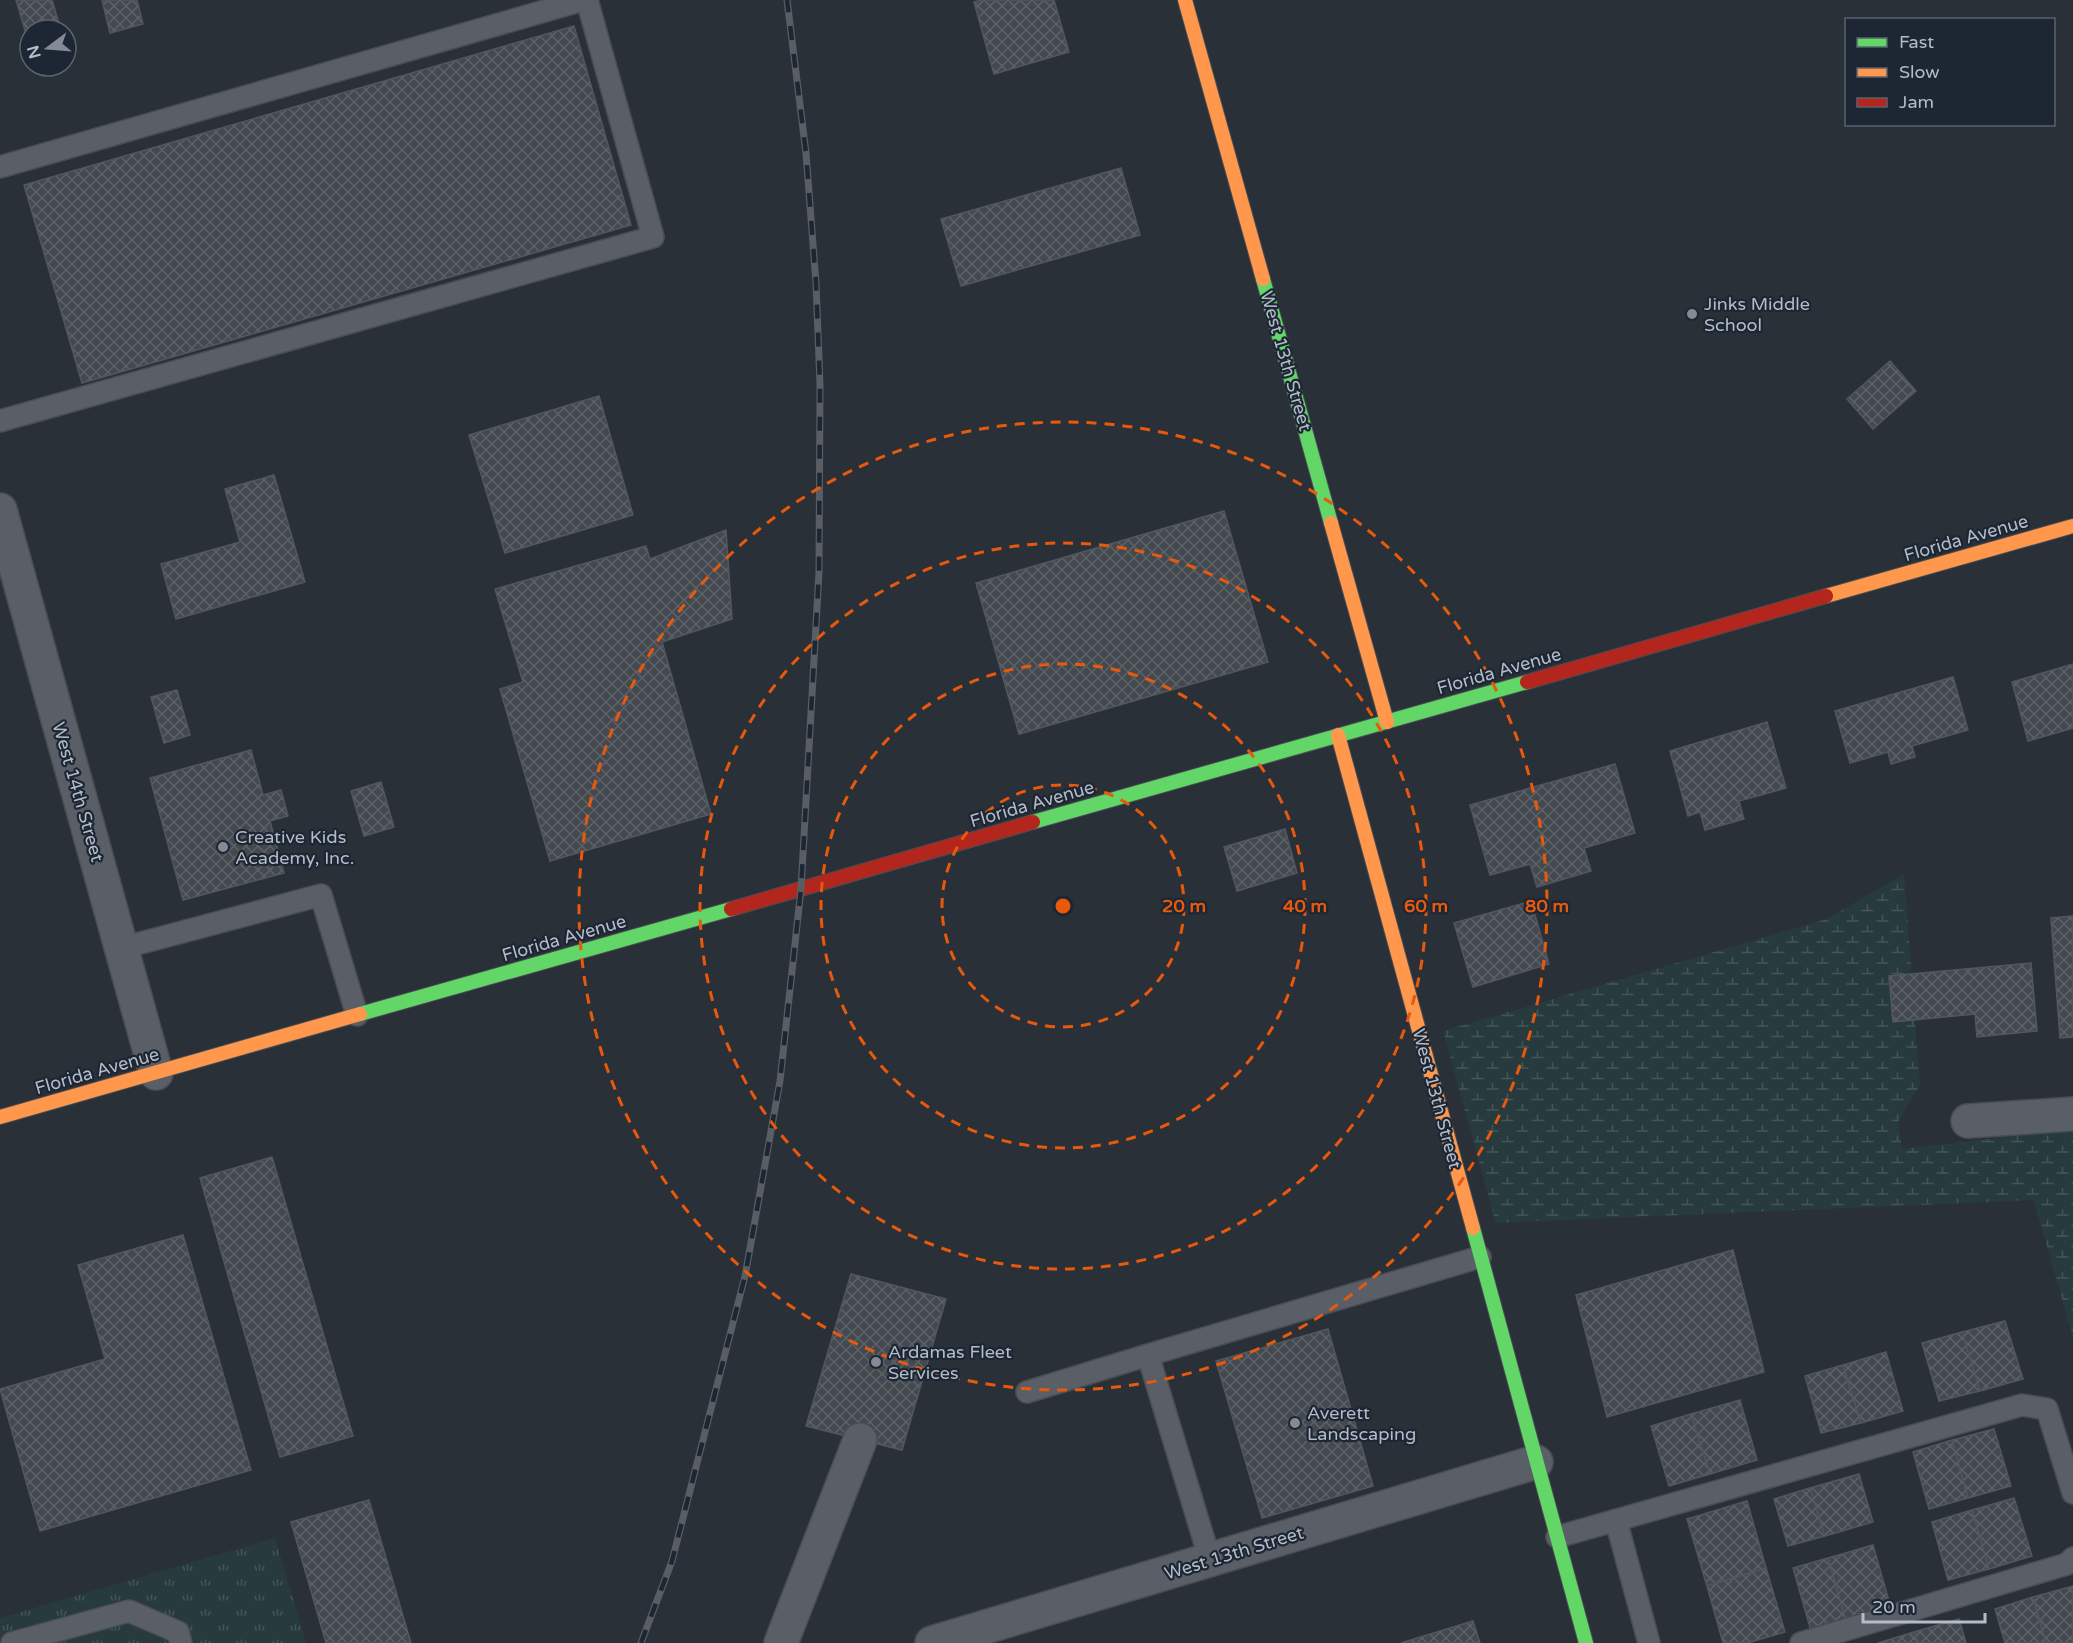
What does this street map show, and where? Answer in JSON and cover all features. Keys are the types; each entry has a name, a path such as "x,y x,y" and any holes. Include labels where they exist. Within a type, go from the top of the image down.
{"street":[{"name":"West 13th Street","path":"1185,0 1387,722"},
{"name":"West 14th Street","path":"0,510 156,1073"},
{"name":"Florida Avenue","path":"0,1117 2073,526"},
{"name":"West 13th Street","path":"1338,735 1586,1643"},
{"path":"1968,1121 2073,1114"},
{"path":"782,1643 860,1440"},
{"name":"West 13th Street","path":"932,1643 1536,1462"}],"lane":[{"path":"0,167 585,0 653,237 0,421"},
{"path":"122,948 321,895 357,1015"},
{"path":"1027,1392 1480,1257"},
{"path":"1148,1355 1210,1560"},
{"path":"1557,1537 2022,1404 2047,1409 2073,1493"},
{"path":"1616,1520 1649,1643"},
{"path":"1801,1643 2067,1564 2073,1558"},
{"path":"12,1643 129,1611 178,1632 181,1643"}],"green space":[{"path":"1904,874 1920,1085 1898,1122 1902,1149 2073,1129 2073,1338 2034,1200 1496,1223 1443,1031 1827,919"},
{"path":"275,1538 306,1643 0,1643 0,1618"}],"building":[{"path":"16,0 52,0 57,18 21,18"},
{"path":"102,0 137,0 143,24 110,33"},
{"path":"981,0 1054,0 1069,52 994,74 974,2"},
{"path":"574,26 631,225 82,383 24,185"},
{"path":"1121,168 1140,235 961,286 941,219"},
{"path":"1890,361 1916,391 1873,429 1847,399"},
{"path":"599,396 633,515 505,553 469,435"},
{"path":"274,475 305,582 176,619 161,564 240,542 225,489"},
{"path":"1224,511 1268,662 1019,734 976,583"},
{"path":"726,530 732,619 662,642 711,814 550,861 500,689 523,682 495,589 646,546 650,559"},
{"path":"2073,664 2073,728 2028,741 2012,682"},
{"path":"1953,677 1968,730 1912,746 1915,757 1891,764 1888,752 1850,763 1835,711"},
{"path":"177,690 190,735 164,743 151,697"},
{"path":"1767,722 1786,788 1739,801 1744,819 1705,830 1700,812 1688,816 1670,751"},
{"name":"Creative Kids Academy, Inc.","path":"251,750 263,795 281,790 288,816 270,821 284,873 183,900 150,778"},
{"path":"1615,764 1635,833 1584,848 1591,871 1537,887 1530,864 1490,875 1470,805"},
{"path":"381,782 394,827 364,836 351,791"},
{"path":"1285,829 1297,873 1237,891 1224,847"},
{"path":"1531,901 1549,964 1473,987 1454,923"},
{"path":"2073,916 2073,1037 2060,1038 2051,918"},
{"path":"2031,963 2037,1031 1977,1037 1975,1014 1893,1022 1889,976"},
{"path":"272,1157 353,1436 280,1457 200,1178"},
{"path":"183,1235 251,1470 40,1531 0,1389 105,1359 78,1265"},
{"path":"1733,1250 1764,1372 1607,1417 1576,1295"},
{"name":"Ardamas Fleet Services","path":"851,1274 946,1299 902,1450 806,1426"},
{"path":"2005,1321 2023,1379 1980,1391 1962,1332"},
{"name":"Averett Landscaping","path":"1328,1329 1373,1486 1262,1518 1216,1361"},
{"path":"1962,1332 1980,1391 1939,1401 1922,1343"},
{"path":"1886,1352 1903,1411 1861,1423 1843,1365"},
{"path":"1843,1365 1861,1423 1821,1433 1805,1376"},
{"path":"1740,1400 1757,1460 1710,1474 1691,1414"},
{"path":"1691,1414 1710,1474 1669,1486 1651,1426"},
{"path":"1994,1429 2011,1486 1968,1498 1952,1440"},
{"path":"1952,1440 1968,1498 1929,1509 1913,1452"},
{"path":"1859,1474 1873,1522 1825,1536 1810,1488"},
{"path":"1810,1488 1825,1536 1788,1546 1774,1499"},
{"path":"2014,1498 2032,1556 1989,1569 1972,1510"},
{"path":"369,1500 411,1643 326,1643 291,1522"},
{"path":"1747,1501 1766,1568 1707,1586 1687,1519"},
{"path":"1972,1510 1989,1569 1948,1580 1932,1522"},
{"path":"1873,1545 1891,1608 1846,1621 1828,1558"},
{"path":"1828,1558 1846,1621 1811,1631 1793,1568"},
{"path":"1766,1568 1785,1632 1747,1643 1723,1643 1707,1586"},
{"path":"2073,1586 2073,1643 2046,1643 2033,1597"},
{"path":"2033,1597 2046,1643 2005,1643 1995,1609"},
{"path":"1959,1619 1966,1643 1918,1643 1914,1632"},
{"path":"1473,1621 1480,1643 1401,1643"},
{"path":"1914,1632 1918,1643 1878,1643"}],"railway":[{"path":"641,1643 672,1561 745,1276 780,1081 801,889 819,572 820,385 816,283 806,153 787,0"}],"traffic: fast":[{"path":"1263,279 1331,523"},
{"path":"1033,822 1527,682"},
{"path":"360,1014 731,909"},
{"path":"1473,1228 1586,1643"}],"traffic: slow":[{"path":"1185,0 1263,279"},
{"path":"1331,523 1387,722"},
{"path":"1826,596 2073,526"},
{"path":"1338,735 1473,1228"},
{"path":"0,1117 360,1014"}],"traffic: jam":[{"path":"1527,682 1826,596"},
{"path":"731,909 1033,822"}],"place":[{"name":"Jinks Middle School","path":"1692,314"},
{"name":"Creative Kids Academy, Inc.","path":"223,847"},
{"name":"Ardamas Fleet Services","path":"876,1362"},
{"name":"Averett Landscaping","path":"1295,1423"}]}
